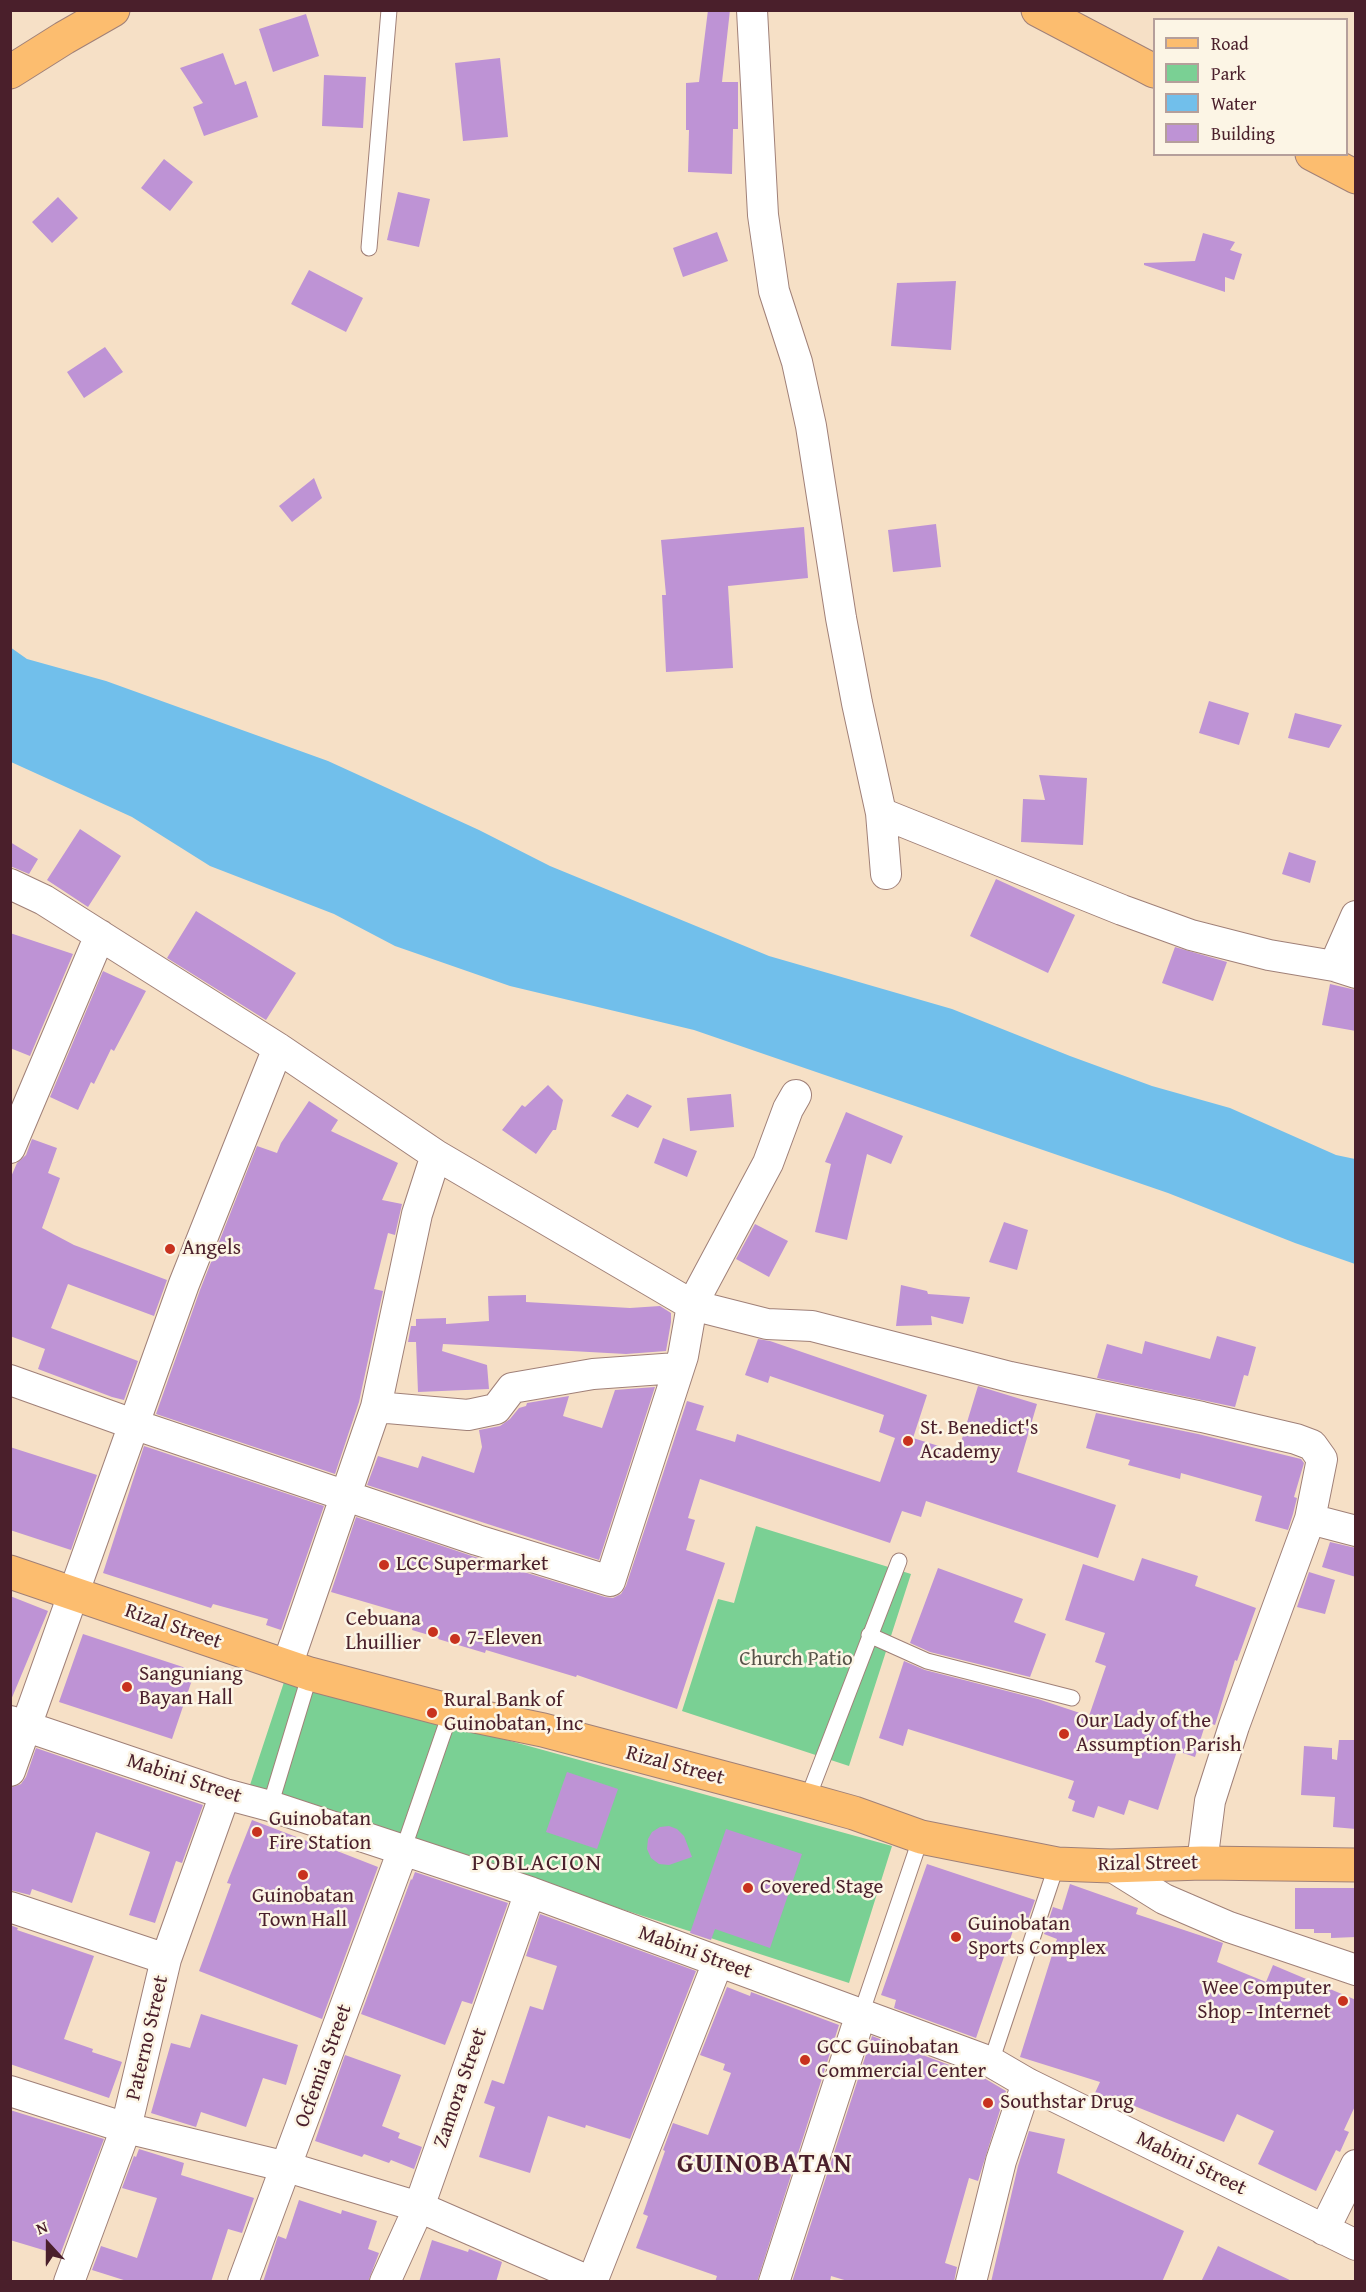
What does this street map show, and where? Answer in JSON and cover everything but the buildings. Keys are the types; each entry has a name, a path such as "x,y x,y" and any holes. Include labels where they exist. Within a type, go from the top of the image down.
{"main road":[{"path":"10,72 113,10"},
{"path":"1038,10 1153,70"},
{"path":"1316,156 1356,177"},
{"name":"Rizal Street","path":"10,1572 298,1670 451,1711 543,1731 807,1800 854,1813 921,1837 1057,1864 1111,1866 1202,1863 1356,1865"}],"street":[{"path":"752,10 763,215 774,291 797,362 811,426 841,618 881,813 886,874"},
{"path":"881,813 1122,910 1191,935 1269,955 1345,970 1356,916"},
{"path":"10,884 44,900 278,1048 436,1155 692,1305 767,1324 812,1326 1010,1377 1202,1417 1296,1439 1312,1445 1322,1459 1310,1519 1234,1726 1210,1801 1202,1863"},
{"path":"13,1135 100,935"},
{"path":"10,1771 18,1724 75,1594 183,1284 278,1048"},
{"path":"10,1380 477,1540 610,1581 677,1368 683,1356 692,1305 768,1163 788,1109 796,1095"},
{"path":"298,1670 347,1496 376,1407 417,1214 436,1155"},
{"path":"376,1407 468,1415 496,1409 512,1388 593,1374 677,1368"},
{"path":"1310,1519 1356,1531"},
{"name":"Mabini Street","path":"18,1724 225,1794 270,1806 530,1892 991,2062 1027,2083 1356,2245"},
{"name":"Paterno Street","path":"69,2282 126,2128 166,1959 225,1794"},
{"name":"Ocfemia Street","path":"243,2282 403,1850"},
{"path":"1111,1866 1164,1899 1229,1927 1356,1970"},
{"name":"Zamora Street","path":"385,2282 419,2206 530,1892"},
{"path":"10,1907 166,1959"},
{"path":"10,2091 126,2128 286,2167 419,2206 591,2282 718,1962"},
{"path":"774,2282 861,2014"},
{"path":"971,2282 1001,2161 1027,2083"},
{"path":"1324,2230 1356,2165"}],"lane":[{"path":"369,248 389,10"},
{"path":"807,1800 899,1561"},
{"path":"869,1635 927,1661 1072,1698"},
{"path":"270,1806 298,1670"},
{"path":"403,1850 451,1711"},
{"path":"861,2014 921,1837"},
{"path":"991,2062 1057,1864"}],"green space":[{"name":"Church Patio","path":"756,1526 911,1574 849,1766 682,1711 718,1599 734,1603"},
{"path":"285,1679 892,1846 849,1983 249,1788"}],"water":[{"path":"10,647 27,659 106,681 328,761 479,830 550,866 769,956 952,1009 1152,1086 1230,1108 1336,1155 1355,1159 1355,1264 1168,1193 694,1030 510,986 395,946 334,914 210,866 132,817 11,762"}],"place":[{"name":"Angels","path":"170,1249"},
{"name":"St. Benedict's Academy","path":"908,1441"},
{"name":"LCC Supermarket","path":"384,1565"},
{"name":"Cebuana Lhuillier","path":"433,1632"},
{"name":"7-Eleven","path":"455,1639"},
{"name":"Sanguniang Bayan Hall","path":"127,1687"},
{"name":"Rural Bank of Guinobatan, Inc","path":"432,1713"},
{"name":"Our Lady of the Assumption Parish","path":"1064,1734"},
{"name":"Guinobatan Fire Station","path":"257,1832"},
{"name":"Guinobatan Town Hall","path":"303,1875"},
{"name":"Covered Stage","path":"748,1888"},
{"name":"Guinobatan Sports Complex","path":"956,1937"},
{"name":"Wee Computer Shop - Internet","path":"1343,2001"},
{"name":"GCC Guinobatan Commercial Center","path":"805,2060"},
{"name":"Southstar Drug","path":"988,2103"}],"district":[{"name":"POBLACION","path":"537,1864"},
{"name":"GUINOBATAN","path":"765,2165"}]}
